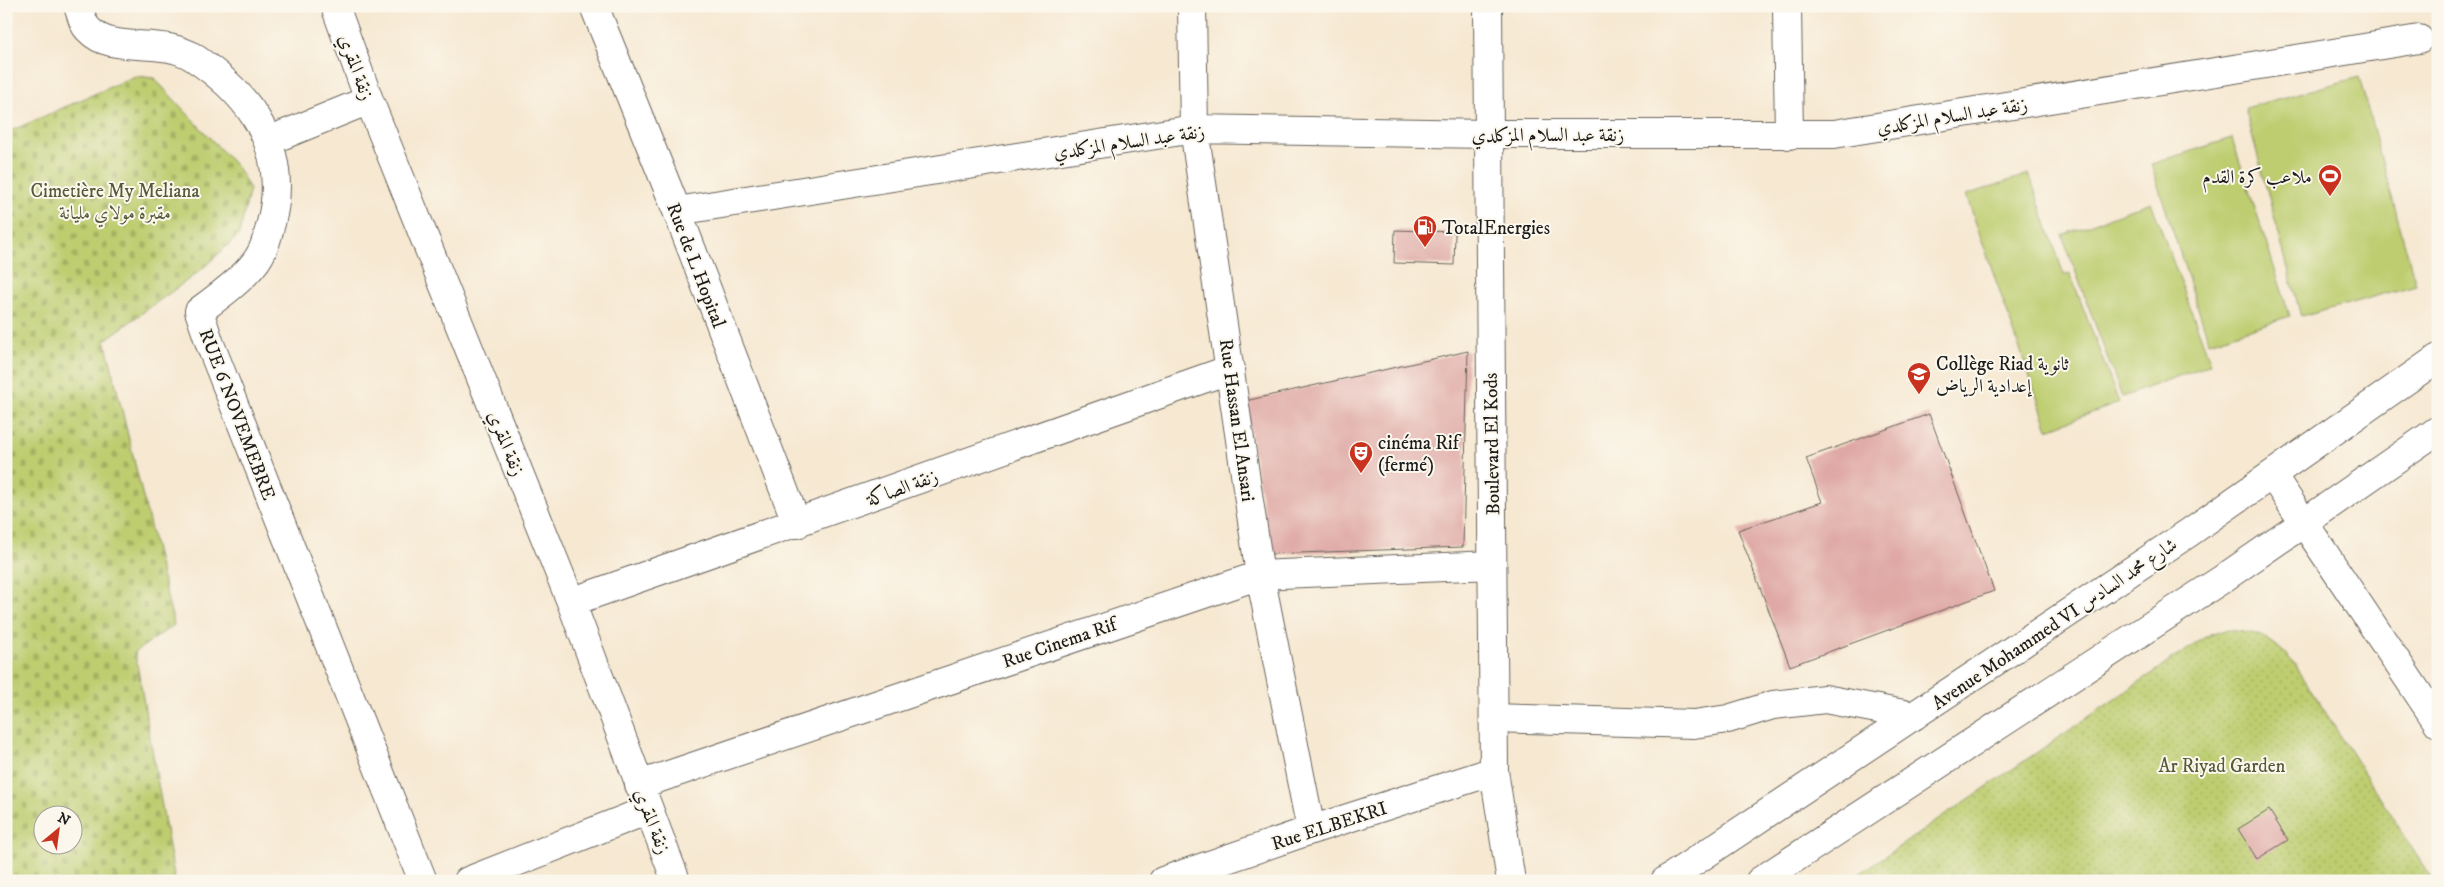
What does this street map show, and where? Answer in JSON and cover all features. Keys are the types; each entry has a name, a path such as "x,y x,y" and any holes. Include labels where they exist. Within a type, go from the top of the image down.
{"street":[{"name":"RUE 6 NOVEMEBRE","path":"78,6 87,29 101,40 115,44 161,45 191,56 230,86 251,110 268,141 277,174 277,201 260,257 225,292 199,311 210,344 423,881"},
{"name":"زنقة المقري","path":"335,6 369,100 571,602 676,881"},
{"name":"Rue de L Hopital","path":"594,6 676,211 797,524"},
{"name":"Rue Hassan El Ansari","path":"1192,6 1194,129 1260,575 1311,830"},
{"name":"Boulevard El Kods","path":"1488,6 1494,771 1511,881"},
{"path":"1787,6 1789,135"},
{"name":"زنقة عبد السلام المزكلدي","path":"676,211 1194,129 1488,134 1834,134 2419,38"},
{"path":"268,141 369,100"},
{"name":"Avenue Mohammed VI شارع محمد السادس","path":"1665,881 2272,475 2438,358"},
{"name":"زنقة الصاكة","path":"571,602 797,524 1231,369"},
{"path":"1760,881 2221,580 2438,430"},
{"path":"2272,475 2438,723"},
{"name":"Rue Cinema Rif","path":"639,785 1260,575 1492,565"},
{"path":"1494,718 1694,724 1728,719 1773,706 1825,699 1914,716"},
{"name":"Rue ELBEKRI","path":"1164,881 1311,830 1494,771"},
{"path":"468,881 648,810"}],"green space":[{"name":"Cimetière My Meliana مقبرة مولاي مليانة","path":"135,76 154,78 237,167 250,189 239,235 200,271 105,340 174,625 135,652 175,881 6,881 6,133"},
{"name":"ملاعب كرة القدم","path":"2359,77 2416,285 2301,317 2245,108"},
{"path":"2232,138 2290,316 2209,342 2151,164"},
{"path":"2029,174 2064,275 2070,273 2119,403 2048,429 1966,195"},
{"path":"2151,202 2211,364 2122,397 2062,235"},
{"name":"Ar Riyad Garden","path":"2228,629 2249,632 2265,638 2279,648 2294,663 2433,881 1849,881 2207,636"}],"building":[{"name":"TotalEnergies","path":"1395,230 1455,232 1454,265 1394,263"},
{"name":"cinéma Rif (fermé)","path":"1468,351 1463,547 1271,554 1245,401"},
{"path":"1929,414 1994,591 1790,666 1738,530 1822,502 1806,458"},
{"path":"2269,810 2288,840 2257,859 2238,829"}],"place":[{"name":"ملاعب كرة القدم","path":"2330,197"},
{"name":"TotalEnergies","path":"1425,248"},
{"name":"Collège Riad ثانوية إعدادية الرياض","path":"1919,395"},
{"name":"cinéma Rif (fermé)","path":"1361,474"}]}
